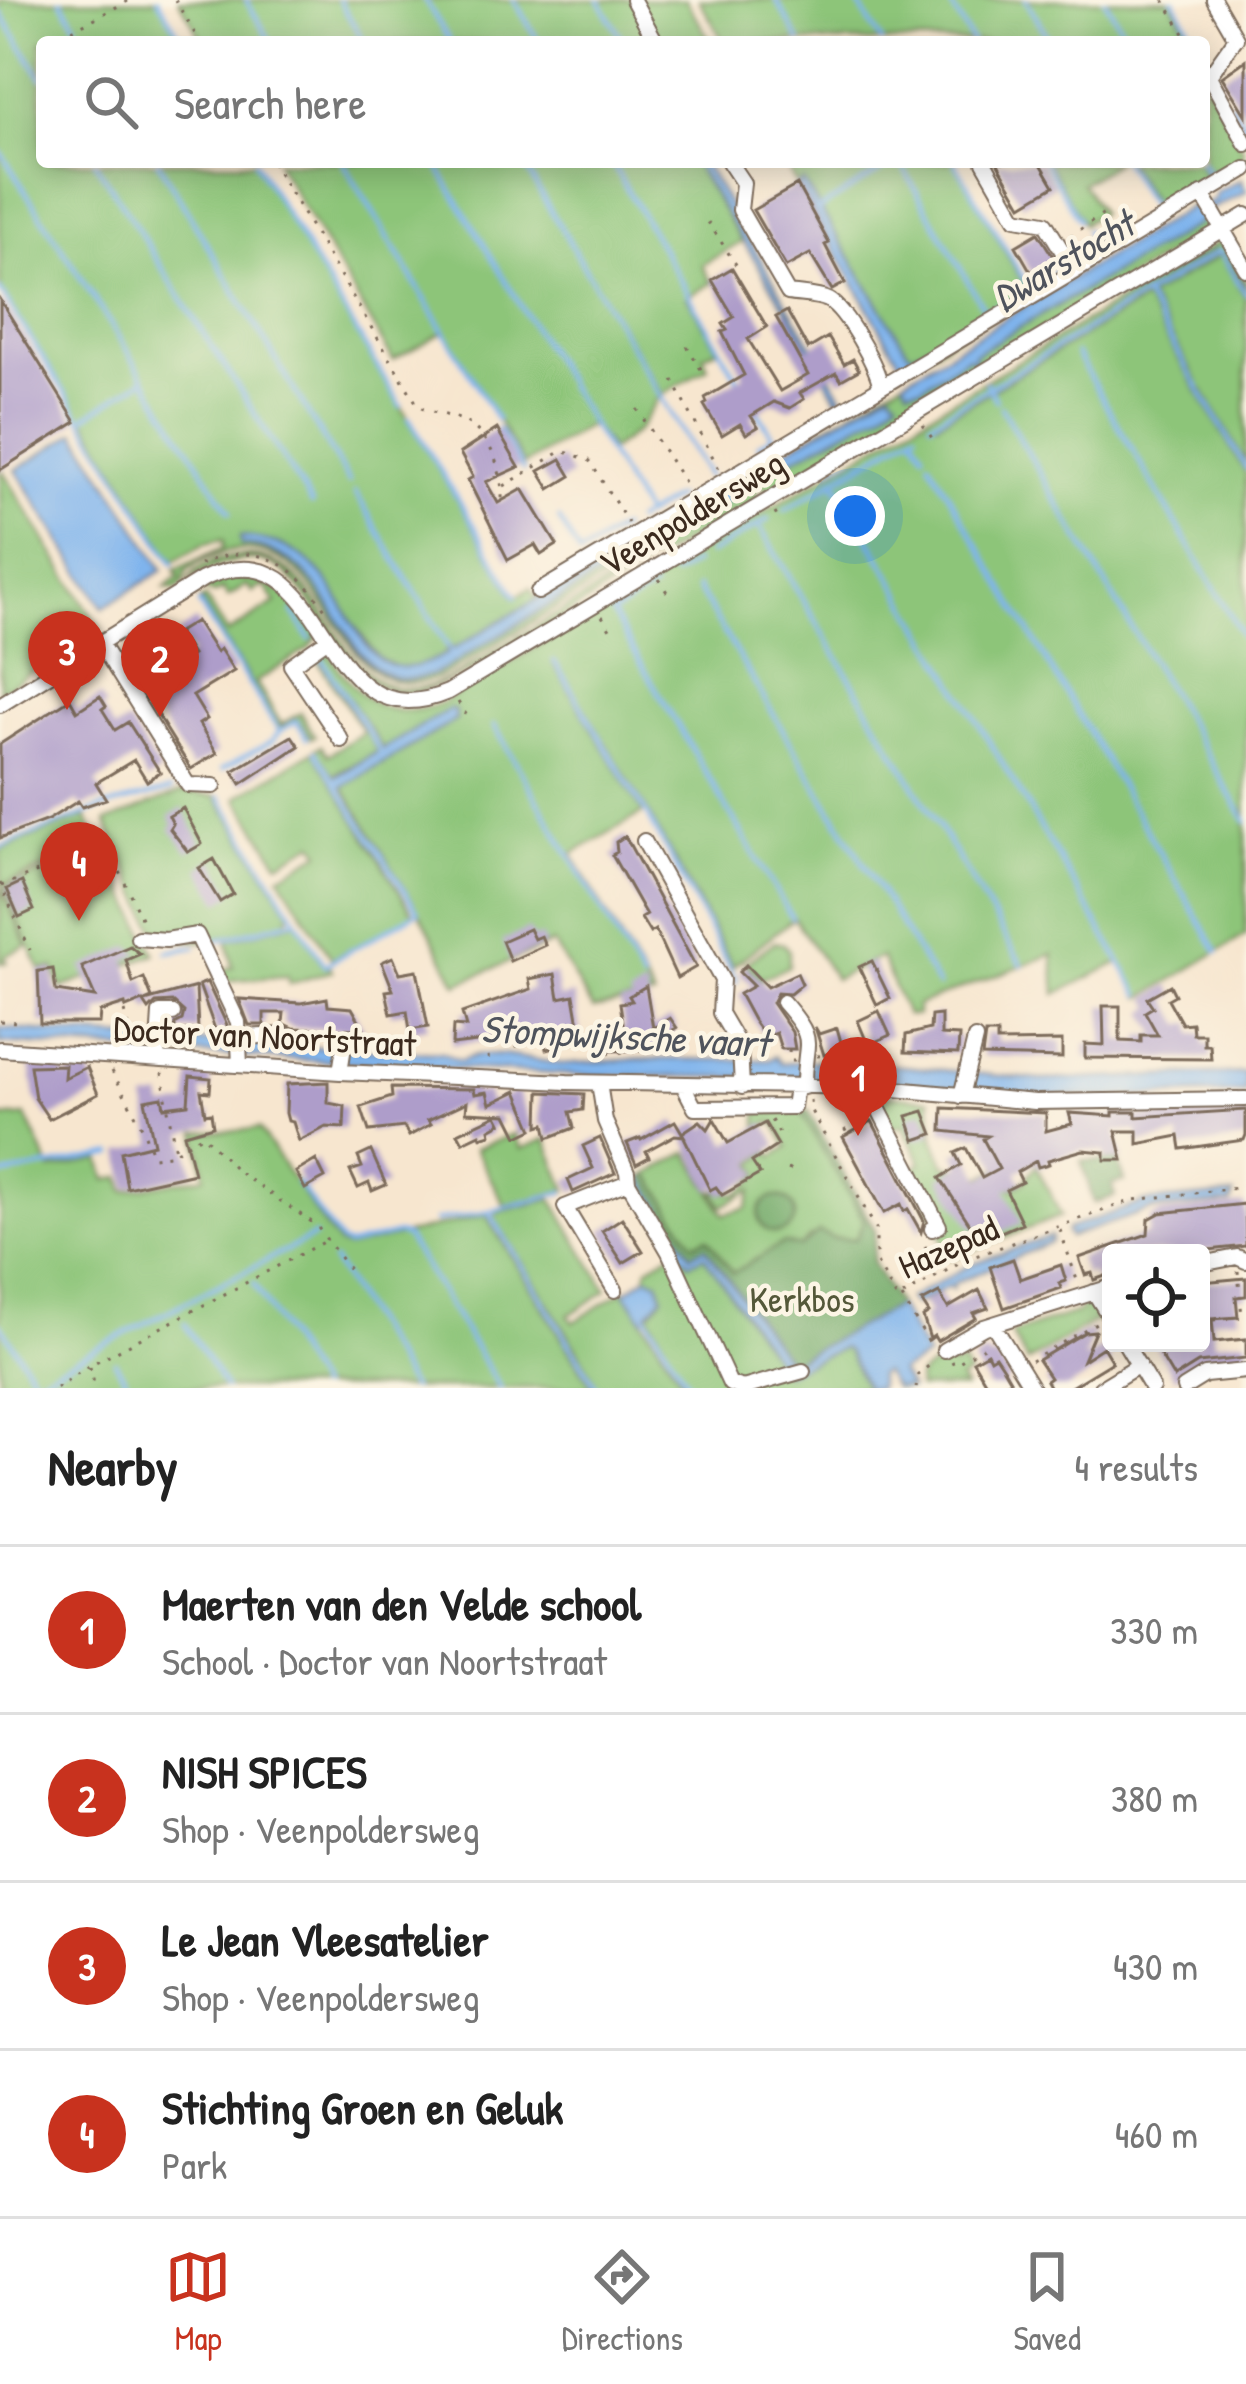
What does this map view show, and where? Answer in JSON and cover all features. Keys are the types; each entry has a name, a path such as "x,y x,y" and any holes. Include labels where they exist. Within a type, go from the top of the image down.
{"street":[{"path":"633,0 653,36"},
{"path":"1210,75 1241,44 1214,0"},
{"path":"1210,78 1246,143"},
{"path":"733,168 743,183 740,210 788,292 827,300 840,311 878,372 880,385"},
{"path":"987,168 1016,218 1045,223 1075,270"},
{"path":"538,592 1075,270 1207,202 1246,169"},
{"path":"1207,202 1246,269"},
{"name":"Veenpoldersweg","path":"0,706 203,579 236,568 272,575 295,588 331,631 354,678 378,695 427,701 1246,215"},
{"path":"331,631 291,665 341,740"},
{"path":"100,643 188,785 214,786"},
{"path":"644,841 722,980 720,1013 740,1046 742,1084"},
{"path":"144,939 197,935 238,1022 241,1052 285,1035"},
{"path":"683,1085 695,1108 793,1107 801,1085 807,1030 783,1003"},
{"path":"158,1051 160,1013 173,1013"},
{"path":"340,1069 345,1040 365,1040"},
{"path":"962,1094 969,1043"},
{"name":"Doctor van Noortstraat","path":"0,1049 111,1057 158,1051 241,1052 340,1069 599,1083 873,1087 1077,1103 1246,1099"},
{"path":"599,1083 604,1120 628,1182 669,1252 730,1384 743,1388 803,1371"},
{"path":"873,1087 873,1098 939,1226 932,1229"},
{"path":"615,1290 565,1207 628,1182"},
{"path":"1210,1263 1241,1259"},
{"path":"997,1332 1102,1290"},
{"path":"1089,1294 1102,1309"},
{"path":"944,1350 984,1327 997,1332 1032,1388"},
{"path":"1130,1352 1152,1388"},
{"path":"1101,1388 1139,1366"},
{"path":"1184,1388 1205,1375 1246,1371"}],"path":[{"path":"72,30 130,0"},
{"path":"175,0 196,36"},
{"path":"1164,0 1185,36"},
{"path":"276,168 419,407 465,422 483,440 502,475 502,500"},
{"path":"1058,244 1107,212"},
{"path":"709,222 737,266"},
{"path":"687,346 702,371"},
{"path":"673,380 724,478"},
{"path":"637,409 693,496"},
{"path":"502,487 562,451 589,460 628,535"},
{"name":"Veenpoldersweg","path":"626,569 633,561 628,535"},
{"path":"195,568 227,554 272,558 305,580 331,631"},
{"path":"653,570 668,594"},
{"path":"595,604 610,629"},
{"path":"451,690 469,719"},
{"path":"30,950 1,885 108,845 144,939"},
{"path":"124,1012 134,1036"},
{"path":"0,1021 18,1022"},
{"path":"602,1034 604,1054 634,1052"},
{"path":"487,1044 489,1072"},
{"path":"158,1051 175,1151"},
{"path":"806,1057 835,1055"},
{"path":"111,1057 111,1070 153,1157 203,1135 238,1172 316,1225 353,1275"},
{"name":"Hazepad","path":"801,1085 810,1093 811,1111 876,1229 876,1261 897,1299 967,1259 1143,1198 1246,1187"},
{"path":"767,1108 780,1135 776,1137"},
{"path":"844,1131 863,1121 859,1114"},
{"path":"789,1172 791,1163"},
{"path":"1090,1208 1093,1215"},
{"path":"1058,1226 1089,1294"},
{"path":"56,1388 327,1240"},
{"path":"925,1246 940,1274"},
{"path":"1210,1320 1244,1317 1241,1259"},
{"path":"901,1297 930,1346 944,1350 954,1365 997,1332"},
{"path":"1020,1368 1102,1322"},
{"path":"916,1388 918,1374 931,1364"},
{"path":"90,1366 95,1388"}],"green space":[{"path":"0,0 158,0 179,36 36,36 36,168 259,168 515,597 531,588 536,597 622,545 629,559 626,566 446,674 411,683 384,677 363,660 308,583 285,562 256,551 228,552 187,570 175,590 165,588 179,577 175,570 223,548 223,540 173,562 0,290","holes":["241,537 306,559 378,658 399,668 421,668 618,552 602,574 434,674 408,677 388,674 359,651 306,571"]},
{"path":"179,0 686,0 707,36 200,36"},
{"path":"699,0 1170,0 1191,36 720,36"},
{"path":"1210,90 1243,150 1241,160 1219,173 1208,169"},
{"path":"280,168 697,168 742,242 702,265 712,283 687,297 718,348 703,356 708,367 662,395 558,223 660,396 638,430 611,450 591,424 524,465 445,331 393,360"},
{"path":"958,168 1025,286 1020,293 1064,267 1067,271 897,372 886,372 946,336 913,353 908,351 803,182 797,185 790,174 796,169"},
{"path":"1050,168 1106,168 1082,183 1100,213 1083,224"},
{"path":"1131,168 1201,168 1205,178 1156,207"},
{"path":"1205,212 1210,223 1205,232 771,491 753,470 1175,216 908,388 921,387 968,357 973,359 974,354 1198,224","holes":["898,398 883,411 762,475 757,468"]},
{"path":"1219,242 1238,262 1246,288 1225,254 1215,250 931,422 1144,300 1246,473 1246,935 1142,998 1120,962 1056,994 1053,954 917,1005 917,1015 906,1015 881,957 835,979 794,918 733,966 648,812 555,661 643,813 572,854 654,997 593,1009 553,943 457,984 343,787 456,720 455,712 450,710 383,749 319,654 378,752 333,775 315,749 321,746 328,755 363,732 313,653 328,651 361,694 388,709 422,709 442,703"},
{"path":"1220,255 1246,298 1246,463 1148,297"},
{"path":"3,471 100,629 0,691 0,473"},
{"path":"746,473 757,491 756,500 655,560 647,560 524,641 457,678 409,693 376,684 351,663 292,579 266,562 233,561 188,581 199,569 221,559 265,558 293,575 316,601 355,660 379,681 409,689 450,678 630,570 635,557 628,537","holes":["741,477 749,484 673,536 645,545 640,537"]},
{"path":"230,578 259,582 282,593 318,635 310,648 256,682 281,724 301,713 315,736 311,738 298,720 279,728 200,601 205,598 228,633 276,603 264,585 253,592 247,585 228,597 223,589 214,594 199,588"},
{"path":"313,751 414,915 332,959 280,876 321,852 314,843 279,863 237,797"},
{"path":"182,792 216,796 290,912 287,921 206,942 158,936 106,822"},
{"path":"86,816 99,846 2,885 0,850"},
{"path":"105,848 155,954 61,988 54,968 40,969 4,888"},
{"path":"0,888 27,946 0,963"},
{"path":"297,921 324,966 332,971 289,984 288,976 223,981 219,971 233,967 227,940"},
{"path":"774,942 789,951 789,966 761,979 746,963"},
{"path":"891,1095 930,1099 934,1138 945,1165 955,1167 965,1185 998,1169 1012,1189 1036,1165 1061,1216 950,1259 913,1169 922,1163 903,1125 892,1128 877,1099"},
{"name":"Kerkbos","path":"808,1110 875,1230 873,1263 898,1306 789,1363 706,1248 692,1256 643,1178 649,1174 693,1244 707,1238 733,1273 783,1243 800,1247 819,1232 856,1239 864,1220 801,1112"},
{"path":"758,1112 801,1112 864,1220 857,1239 810,1237 800,1247 782,1244 733,1274 707,1238 693,1244 649,1174 688,1152 724,1214 747,1208 752,1190 723,1206 713,1191 738,1194 760,1175 754,1163 788,1147 774,1122 758,1126"},
{"path":"26,1116 51,1170 101,1159 107,1180 121,1177 125,1191 205,1176 197,1133 259,1129 327,1230 348,1248 486,1215 593,1388 0,1388 0,1118"},
{"path":"514,1134 521,1149 546,1139 567,1190 505,1206 475,1149"},
{"path":"1118,1160 1125,1181 1112,1184 1115,1196 1094,1203 1081,1161"},
{"path":"777,1197 790,1202 795,1215 790,1228 777,1233 764,1228 759,1215 764,1202"},
{"path":"552,1199 607,1290 568,1316 574,1322 624,1290 687,1388 598,1388 494,1218 498,1212"},
{"path":"677,1250 690,1263 704,1255 784,1373 842,1348 866,1388 689,1388 649,1314 660,1301 659,1281 646,1277 648,1267"},
{"path":"1083,1304 1091,1305 1099,1319 1027,1362 1011,1334 1079,1312"},
{"path":"947,1357 953,1367 962,1362 969,1375 960,1380 965,1388 917,1388 919,1375"}],"water":[{"path":"697,168 707,168 843,397 838,400"},
{"path":"1241,180 1246,192 1205,212 1198,224 974,354 975,361 968,357 921,387 908,388 903,380 1190,207 1214,200 1217,192"},
{"path":"803,181 908,351 947,337 901,364 797,185"},
{"path":"890,390 898,398 883,411 761,476 757,467"},
{"path":"76,432 163,570 103,608 16,470"},
{"path":"741,477 749,484 746,489 674,536 645,545 640,536"},
{"path":"240,537 282,546 309,562 333,588 368,646 381,660 398,667 419,665 447,653 446,644 453,649 618,552 623,557 443,670 420,678 393,677 372,665 302,570 275,553 241,545"},
{"path":"450,709 456,720 339,789 332,779"},
{"path":"0,1028 442,1053 460,1061 476,1055 561,1064 770,1060 775,1056 782,1063 902,1066 1041,1080 1246,1073 1246,1093 1024,1095 869,1079 572,1075 0,1043"},
{"path":"643,1178 691,1255 705,1247 789,1363 898,1306 927,1357 900,1372 909,1388 894,1388 883,1372 878,1375 878,1388 866,1388 842,1348 785,1373 704,1256 690,1263 677,1250 637,1181"},
{"path":"1234,1195 1231,1203 1150,1210 1069,1237 1066,1233 1145,1202"},
{"path":"1051,1236 1051,1242 954,1283 952,1289 949,1286 914,1305 908,1299 974,1263"},
{"path":"648,1276 659,1281 663,1296 643,1319 625,1292"}],"building":[{"path":"1246,60 1246,116 1222,77"},
{"path":"1000,168 1044,168 1054,186 1022,205"},
{"path":"797,185 845,283 832,290 810,254 786,267 753,210"},
{"path":"1038,233 1054,258 1031,272 1016,246"},
{"path":"732,268 767,327 748,339 780,391 808,375 776,317 787,311 808,349 828,337 844,364 853,359 859,370 841,380 836,373 800,393 804,399 790,408 774,402 751,416 758,427 746,434 740,424 722,435 704,405 705,398 744,375 722,332 727,330 723,324 734,317 712,280"},
{"path":"0,300 76,422 0,470"},
{"path":"497,429 519,467 486,482 498,503 523,489 557,545 541,555 535,545 508,560 468,480 473,477 460,453"},
{"path":"561,459 571,476 550,489 539,471"},
{"path":"196,621 234,671 193,696 207,719 199,724 217,753 191,769 142,690 151,688 141,671 156,662 149,650 160,643 174,666 192,655 178,632"},
{"path":"100,696 115,730 128,722 160,772 147,781 134,760 96,783 106,799 82,807 78,801 48,820 0,838 0,744 70,699 77,711"},
{"path":"292,736 299,746 241,784 233,771"},
{"path":"183,808 202,844 188,852 170,829 169,816"},
{"path":"625,836 696,967 677,978 655,930 650,933 641,918 646,915 612,855 617,852 616,842"},
{"path":"214,859 233,894 220,902 199,868"},
{"path":"22,882 34,910 19,917 7,889"},
{"path":"529,929 545,945 510,961 502,941"},
{"path":"130,946 140,954 126,960 133,983 144,978 152,998 145,1001 196,987 198,1030 175,1031 184,1012 173,1002 156,1003 149,1010 143,1001 126,1008 125,1004 100,1012 99,1023 40,1023 38,971 53,969 56,991 95,997 82,967"},
{"path":"393,957 400,973 417,970 428,1027 410,1030 407,1011 391,1014 386,991 393,990 382,962"},
{"path":"872,961 890,998 877,1005 859,967"},
{"path":"746,965 767,987 797,973 802,984 790,994 777,993 772,1003 792,1032 795,1049 781,1049 776,1033 765,1037 753,1020 739,994 753,986 739,972"},
{"path":"555,974 559,998 574,995 582,1042 546,1049 544,1040 517,1046 513,1027 492,1030 494,1040 452,1045 453,1026 466,1027 462,1013 531,989 529,979"},
{"path":"207,982 227,1030 216,1032 199,985"},
{"path":"1170,985 1175,995 1168,999 1182,1024 1192,1023 1193,1034 1204,1034 1211,1059 1085,1058 1085,1044 1104,1045 1103,1006 1120,1006 1120,1041 1141,1042 1141,1035 1158,1035 1145,1012 1153,1007 1147,998"},
{"path":"646,986 653,1028 670,1018 677,1028 673,1030 674,1050 606,1051 604,1031 624,1029 620,1003 632,1001 629,996"},
{"path":"327,998 328,1006 352,1008 364,1029 294,1028 283,1023 284,1013 264,1013 264,1025 249,1025 239,999 301,1003"},
{"path":"879,1011 890,1035 868,1045 858,1021"},
{"path":"941,1015 941,1035 959,1036 958,1054 905,1052 906,1035 930,1029 931,1016"},
{"path":"815,1027 819,1034 837,1028 843,1049 824,1055"},
{"path":"985,1034 997,1034 997,1042 1062,1041 1062,1058 982,1056"},
{"path":"65,1065 64,1078 87,1067 98,1094 49,1119 35,1098 30,1066"},
{"path":"190,1076 211,1078 210,1092 201,1091 205,1114 211,1113 213,1126 184,1134 194,1173 127,1188 121,1152 154,1144 145,1100 162,1097 164,1107 188,1104"},
{"path":"328,1082 328,1103 345,1106 344,1128 326,1127 299,1141 286,1113 287,1084"},
{"path":"391,1088 474,1089 475,1094 487,1092 490,1104 517,1091 533,1129 518,1136 507,1114 466,1112 467,1102 428,1120 431,1124 409,1136 404,1127 369,1131 361,1107 392,1097"},
{"path":"540,1092 584,1094 583,1110 570,1112 574,1128 548,1138 545,1124 539,1126"},
{"path":"943,1108 1046,1113 1046,1131 1072,1124 1069,1113 1113,1116 1113,1112 1136,1112 1136,1117 1246,1110 1246,1135 1244,1140 1181,1149 1179,1136 1138,1144 1138,1131 1116,1131 1123,1160 1105,1160 1105,1152 1083,1150 1038,1167 1036,1161 1017,1172 1022,1182 1006,1190 1022,1223 985,1239 980,1226 973,1229 940,1178 961,1165 955,1153 966,1148 982,1178 999,1169 983,1139 988,1136 942,1131"},
{"path":"924,1111 933,1134 915,1140 907,1116"},
{"path":"497,1115 501,1123 490,1129 491,1134 463,1142 458,1133"},
{"path":"714,1119 728,1143 765,1123 778,1145 752,1162 760,1174 722,1195 716,1187 710,1190 682,1133 700,1121 708,1129"},
{"path":"675,1121 684,1136 675,1135 646,1151 649,1157 636,1164 627,1143"},
{"path":"872,1121 924,1221 921,1232 901,1204 884,1213 843,1137"},
{"path":"600,1138 615,1173 573,1192 568,1180 593,1168 583,1146"},
{"path":"371,1151 386,1185 372,1191 369,1183 358,1188 350,1171 362,1167 358,1157"},
{"path":"316,1160 325,1178 305,1189 296,1172"},
{"path":"1245,1204 1246,1246 1210,1250 1210,1244 1119,1244 1148,1234 1149,1219 1160,1213"},
{"path":"622,1218 643,1251 623,1263 602,1231"},
{"path":"1102,1250 1102,1277 1094,1280 1092,1273 1085,1275 1079,1258"},
{"path":"1013,1259 1020,1279 1061,1265 1066,1281 1059,1283 1061,1288 1004,1308 990,1267"},
{"path":"1246,1278 1246,1296 1236,1297 1238,1317 1212,1319 1214,1342 1246,1339 1246,1358 1198,1363 1174,1378 1158,1352 1210,1352 1210,1281"},
{"path":"979,1290 988,1308 973,1313 976,1318 937,1341 934,1336 930,1339 923,1317 929,1313 922,1302 939,1293 948,1308"},
{"path":"1095,1331 1083,1360 1102,1348 1112,1362 1069,1388 1050,1388 1046,1381 1050,1378 1038,1360 1085,1332"},
{"path":"987,1353 1003,1368 1010,1380 1005,1383 1008,1388 989,1388 973,1361"}],"waterway":[{"path":"61,0 76,24"},
{"path":"158,0 180,36"},
{"path":"246,0 267,36"},
{"path":"339,0 360,36"},
{"path":"425,0 446,36"},
{"path":"514,0 535,36"},
{"path":"599,0 620,36"},
{"path":"776,0 797,36"},
{"path":"856,0 878,36"},
{"path":"948,0 969,36"},
{"path":"1026,0 1047,36"},
{"path":"1105,0 1126,36"},
{"path":"1174,0 1189,26"},
{"path":"0,12 36,69"},
{"path":"79,30 82,36"},
{"path":"1231,103 1246,127"},
{"path":"0,151 230,512"},
{"path":"1205,168 1211,179 1240,162"},
{"path":"99,168 312,504"},
{"path":"162,168 349,482"},
{"path":"259,168 401,406"},
{"path":"347,168 497,420"},
{"path":"439,168 645,515"},
{"path":"526,168 708,476"},
{"path":"615,168 738,379"},
{"path":"819,209 885,168"},
{"name":"Dwarstocht","path":"903,168 986,313"},
{"name":"Dwarstocht","path":"959,168 1029,288"},
{"name":"Dwarstocht","path":"1048,168 1079,220"},
{"path":"1127,168 1154,212"},
{"name":"Dwarstocht","path":"1139,221 1211,179"},
{"name":"Dwarstocht","path":"1086,231 1096,246 1121,232"},
{"name":"Dwarstocht","path":"1082,256 1096,246"},
{"path":"931,422 1219,251 1246,294"},
{"name":"Dwarstocht","path":"1022,292 1063,268"},
{"path":"0,290 173,564"},
{"path":"1145,297 1246,468"},
{"name":"Dwarstocht","path":"958,329 1007,300"},
{"path":"1076,354 1246,642"},
{"path":"82,419 143,380"},
{"path":"986,383 996,400"},
{"path":"1001,407 1246,821"},
{"path":"757,410 773,436 758,445"},
{"path":"409,418 516,596"},
{"path":"498,429 523,470"},
{"path":"785,510 917,431"},
{"path":"913,433 924,452"},
{"path":"929,461 1218,952"},
{"path":"834,480 1140,995"},
{"path":"355,492 448,647"},
{"path":"635,521 676,497"},
{"path":"559,519 580,555 621,528"},
{"path":"710,554 769,519"},
{"path":"759,526 1022,965"},
{"path":"673,576 695,563"},
{"path":"653,588 612,614 792,918"},
{"path":"697,588 938,986"},
{"path":"199,604 279,732 296,721 307,738"},
{"path":"293,612 310,639"},
{"path":"321,657 380,751"},
{"path":"554,661 646,813 737,981"},
{"path":"494,725 643,981"},
{"path":"222,769 272,741 279,732"},
{"path":"220,796 325,965 418,912 315,751"},
{"path":"0,847 102,808 171,790"},
{"path":"207,943 294,920"},
{"path":"167,952 196,947"},
{"path":"0,1176 114,1154"},
{"path":"297,1183 341,1243 348,1246 397,1234 406,1237 500,1388"},
{"path":"489,1212 564,1192"},
{"path":"435,1221 489,1212 597,1388"},
{"path":"0,1324 35,1380 314,1236"},
{"path":"333,1261 411,1388"},
{"path":"254,1284 318,1388"},
{"path":"646,1315 691,1388"},
{"path":"185,1324 225,1388"},
{"path":"115,1362 131,1388"}],"place":[{"name":"Le Jean Vleesatelier","path":"67,710"},
{"name":"NISH SPICES","path":"160,717"},
{"name":"Stichting Groen en Geluk","path":"79,921"},
{"name":"Maerten van den Velde school","path":"858,1136"}],"water label":[{"name":"Stompwijksche vaart","path":"625,1035"}]}
